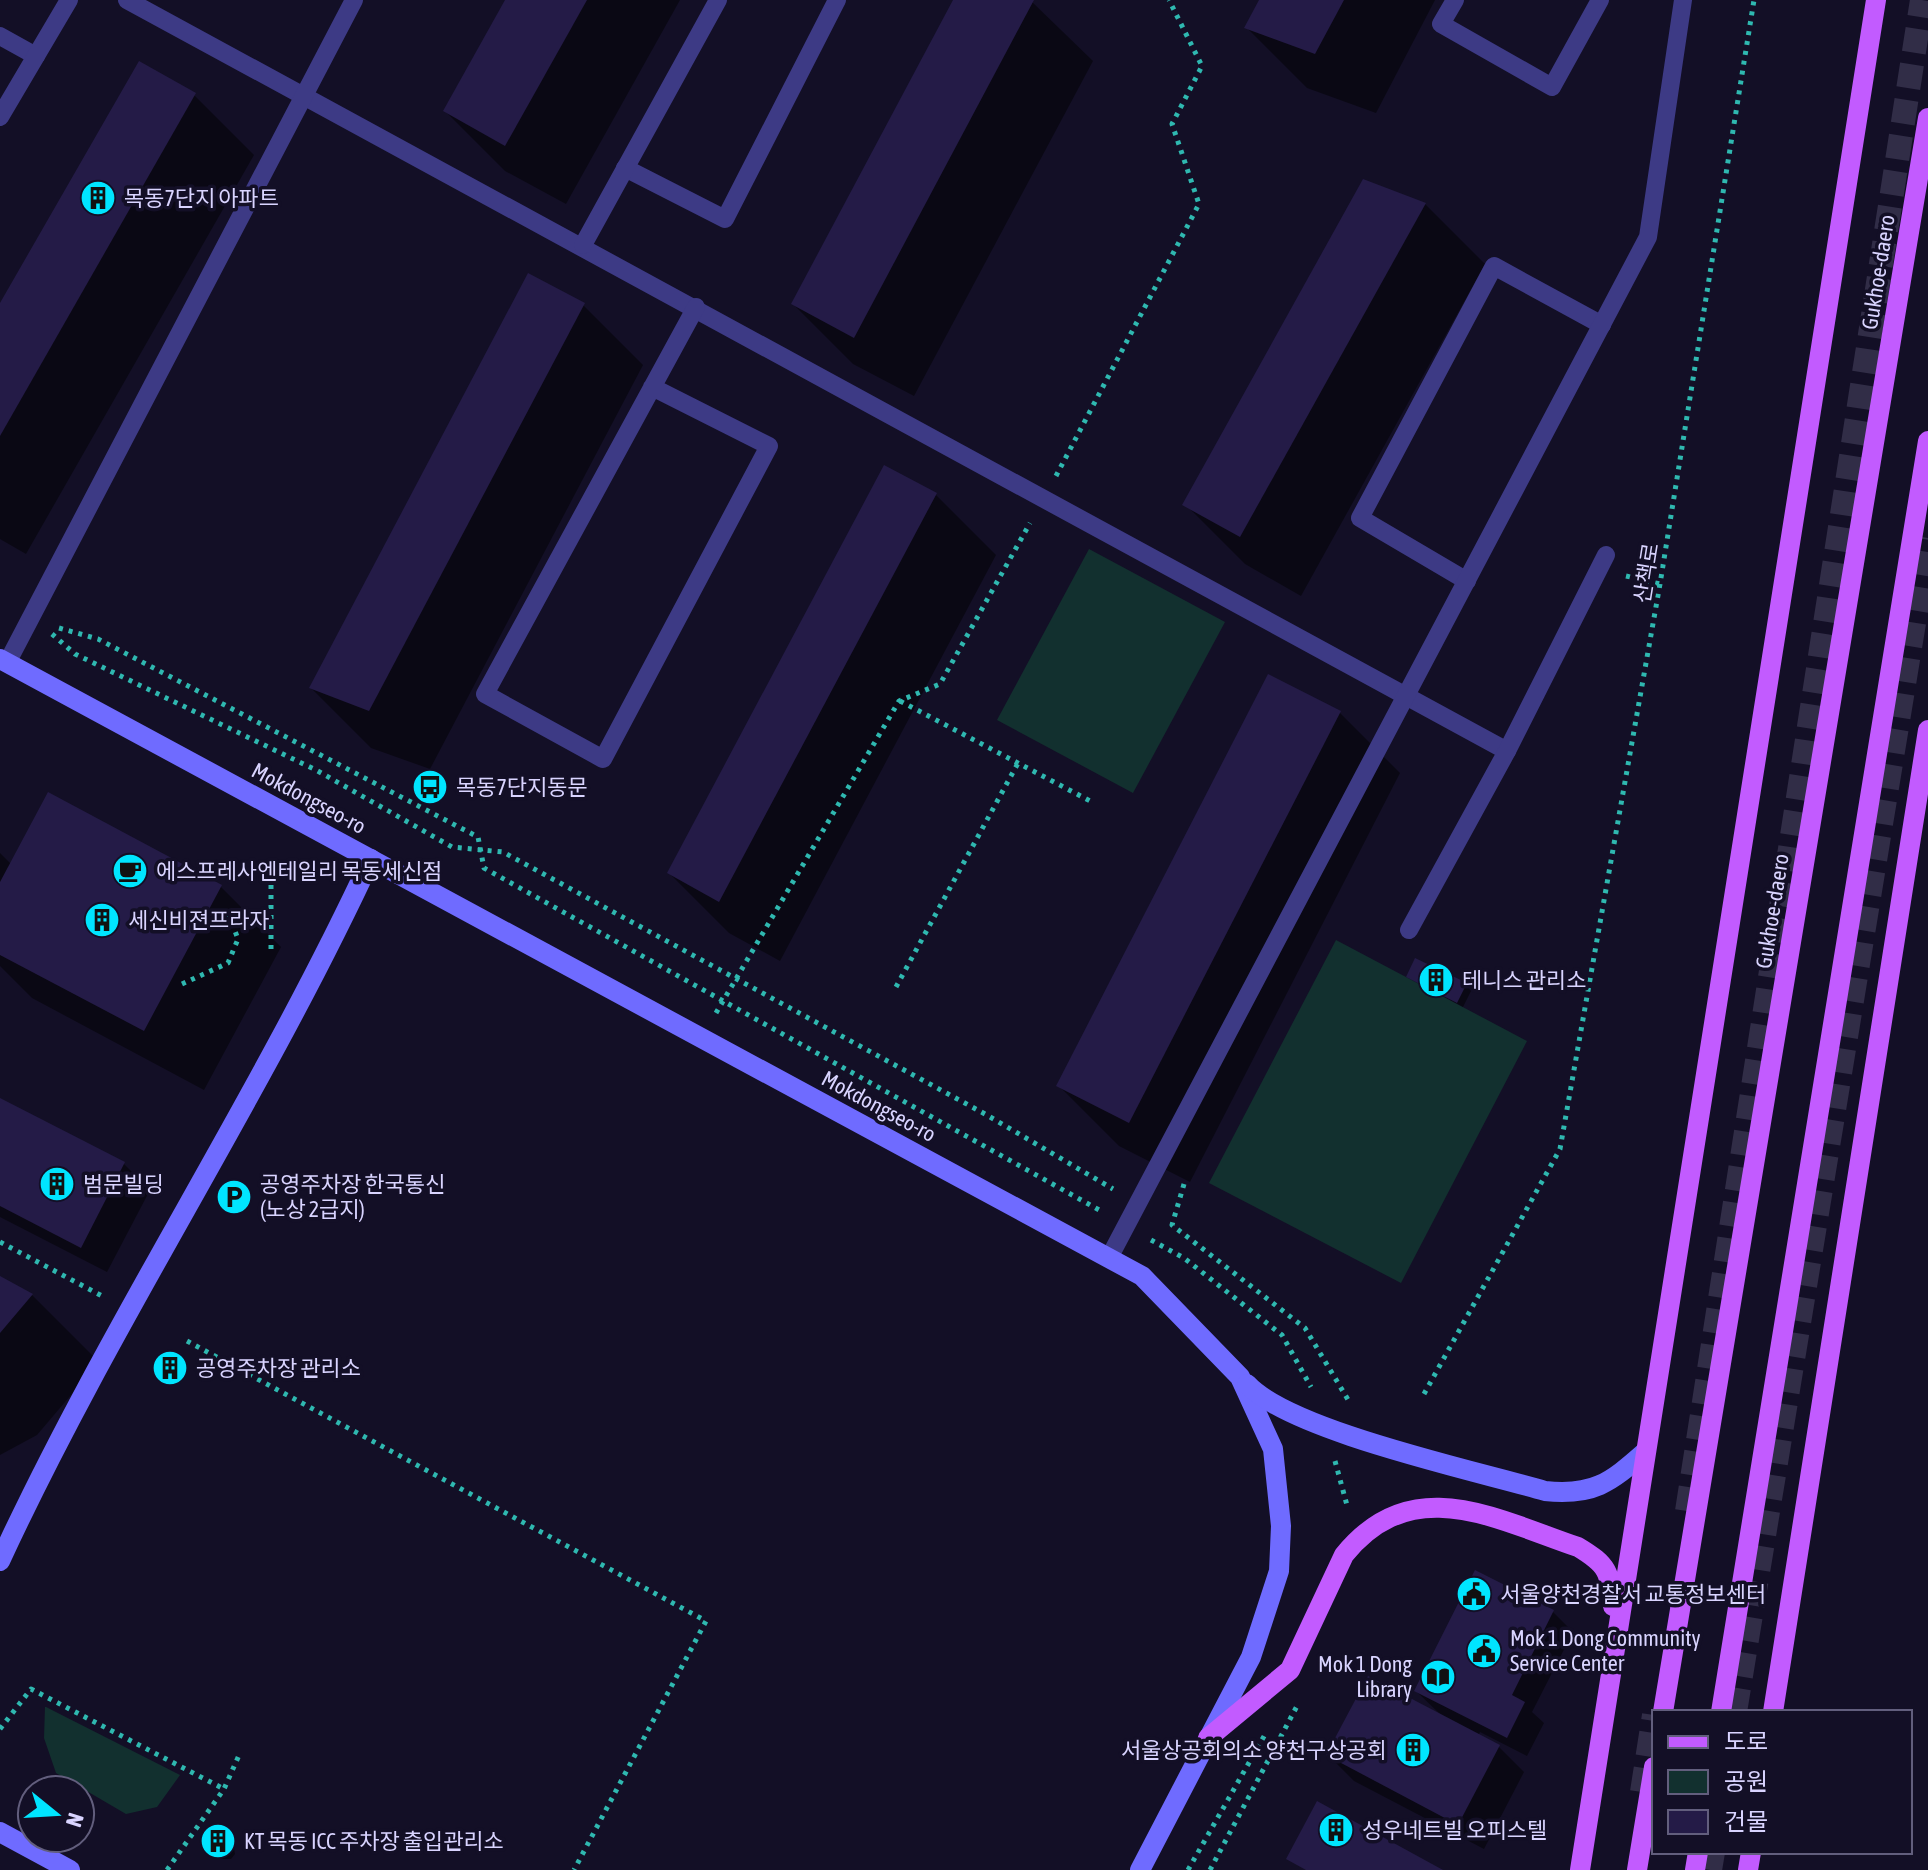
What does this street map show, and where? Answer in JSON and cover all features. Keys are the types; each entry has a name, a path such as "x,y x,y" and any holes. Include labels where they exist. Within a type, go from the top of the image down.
{"main road":[{"path":"1580,1870 1876,0"},
{"name":"Gukhoe-daero","path":"1663,1710 1928,118"},
{"path":"1721,1710 1928,441"},
{"name":"Mokdongseo-ro","path":"4,661 1142,1276 1240,1377 1273,1449 1280,1499 1279,1571 1251,1657 1140,1870"},
{"path":"1773,1710 1928,730"},
{"path":"0,1561 43,1469 318,974 371,859"},
{"path":"1240,1377 1259,1397 1273,1406 1327,1427 1545,1491 1576,1494 1616,1477 1645,1452"},
{"path":"1208,1738 1290,1670 1344,1555 1357,1539 1400,1512 1431,1505 1460,1508 1578,1547 1595,1557 1610,1573 1617,1634"},
{"path":"1637,1870 1652,1779"},
{"path":"0,1832 70,1870"}],"lane":[{"path":"0,117 69,0"},
{"path":"127,0 583,245 1507,751"},
{"path":"4,661 34,621 354,0"},
{"path":"583,245 718,0"},
{"path":"625,168 725,219 837,0"},
{"path":"1455,0 1441,24 1552,87 1600,0"},
{"path":"1109,1258 1648,237 1683,0"},
{"path":"0,36 36,56"},
{"path":"1467,581 1360,518 1494,266 1602,325"},
{"path":"652,387 769,446 603,759 485,694 652,387 696,307"},
{"path":"1409,930 1507,751 1606,555"}],"path":[{"path":"702,1038 899,701 940,684 1044,498 1199,204 1172,124 1202,66 1169,0"},
{"name":"산책로","path":"1424,1394 1560,1149 1660,584 1754,0"},
{"path":"34,621 75,654 316,770 452,847 503,852 985,1114 1119,1193"},
{"path":"34,621 98,639 478,837 484,868 1184,1258 1282,1335 1321,1403 1357,1539"},
{"path":"899,701 1094,803"},
{"path":"896,987 1018,763"},
{"path":"271,865 271,951"},
{"path":"182,984 228,963 238,939 229,915"},
{"path":"1185,1180 1172,1225 1305,1328 1354,1410"},
{"path":"0,1242 130,1310"},
{"path":"187,1341 706,1621 574,1870"},
{"path":"0,1729 31,1689 224,1789"},
{"path":"167,1870 224,1789 240,1753"}],"green space":[{"path":"1089,549 1225,622 1133,793 997,720"},
{"path":"1336,940 1527,1041 1401,1283 1209,1183"},
{"path":"45,1707 180,1775 157,1807 126,1814 96,1796 96,1774 56,1773 44,1738"}],"building":[{"path":"505,0 587,0 505,146 443,111"},
{"path":"953,0 1034,0 854,338 791,304"},
{"path":"1259,0 1344,0 1315,54 1244,28"},
{"name":"목동7단지 아파트","path":"139,61 196,93 0,436 0,303"},
{"path":"1363,179 1426,203 1240,537 1182,505"},
{"path":"528,273 585,303 369,711 309,688"},
{"path":"884,465 937,493 719,902 667,873"},
{"path":"1268,674 1341,711 1129,1123 1056,1086"},
{"name":"세신비젼프라자","path":"48,792 222,885 144,1031 0,955 0,882"},
{"name":"테니스 관리소","path":"1415,958 1467,983 1457,1003 1406,977"},
{"name":"범문빌딩","path":"0,1098 125,1162 81,1248 0,1206"},
{"path":"0,1276 33,1294 0,1333"},
{"name":"공영주차장 관리소","path":"169,1358 179,1363 171,1379 160,1373"},
{"name":"Mok 1 Dong Community Service Center","path":"1475,1570 1554,1610 1512,1695 1525,1702 1507,1738 1414,1691"},
{"name":"서울상공회의소 양천구상공회","path":"1368,1676 1500,1745 1458,1825 1326,1755"},
{"name":"성우네트빌 오피스텔","path":"1317,1801 1443,1870 1306,1870 1286,1859"},
{"name":"KT 목동 ICC 주차장 출입관리소","path":"218,1830 227,1834 231,1843 227,1852 218,1856 209,1852 205,1843 209,1834"}],"tunnel":[{"path":"1687,1511 1922,0"},
{"path":"1735,1710 1928,538"},
{"path":"1642,1792 1652,1728"},
{"path":"1710,1870 1713,1854"}],"place":[{"name":"목동7단지 아파트","path":"98,198"},
{"name":"목동7단지동문","path":"430,787"},
{"name":"에스프레사엔테일리 목동세신점","path":"130,871"},
{"name":"세신비젼프라자","path":"102,920"},
{"name":"테니스 관리소","path":"1436,980"},
{"name":"범문빌딩","path":"57,1184"},
{"name":"공영주차장 한국통신 (노상 2급지)","path":"234,1197"},
{"name":"공영주차장 관리소","path":"170,1368"},
{"name":"서울양천경찰서 교통정보센터","path":"1474,1594"},
{"name":"Mok 1 Dong Community Service Center","path":"1484,1651"},
{"name":"Mok 1 Dong Library","path":"1438,1677"},
{"name":"서울상공회의소 양천구상공회","path":"1413,1750"},
{"name":"성우네트빌 오피스텔","path":"1336,1830"},
{"name":"KT 목동 ICC 주차장 출입관리소","path":"218,1841"}]}
